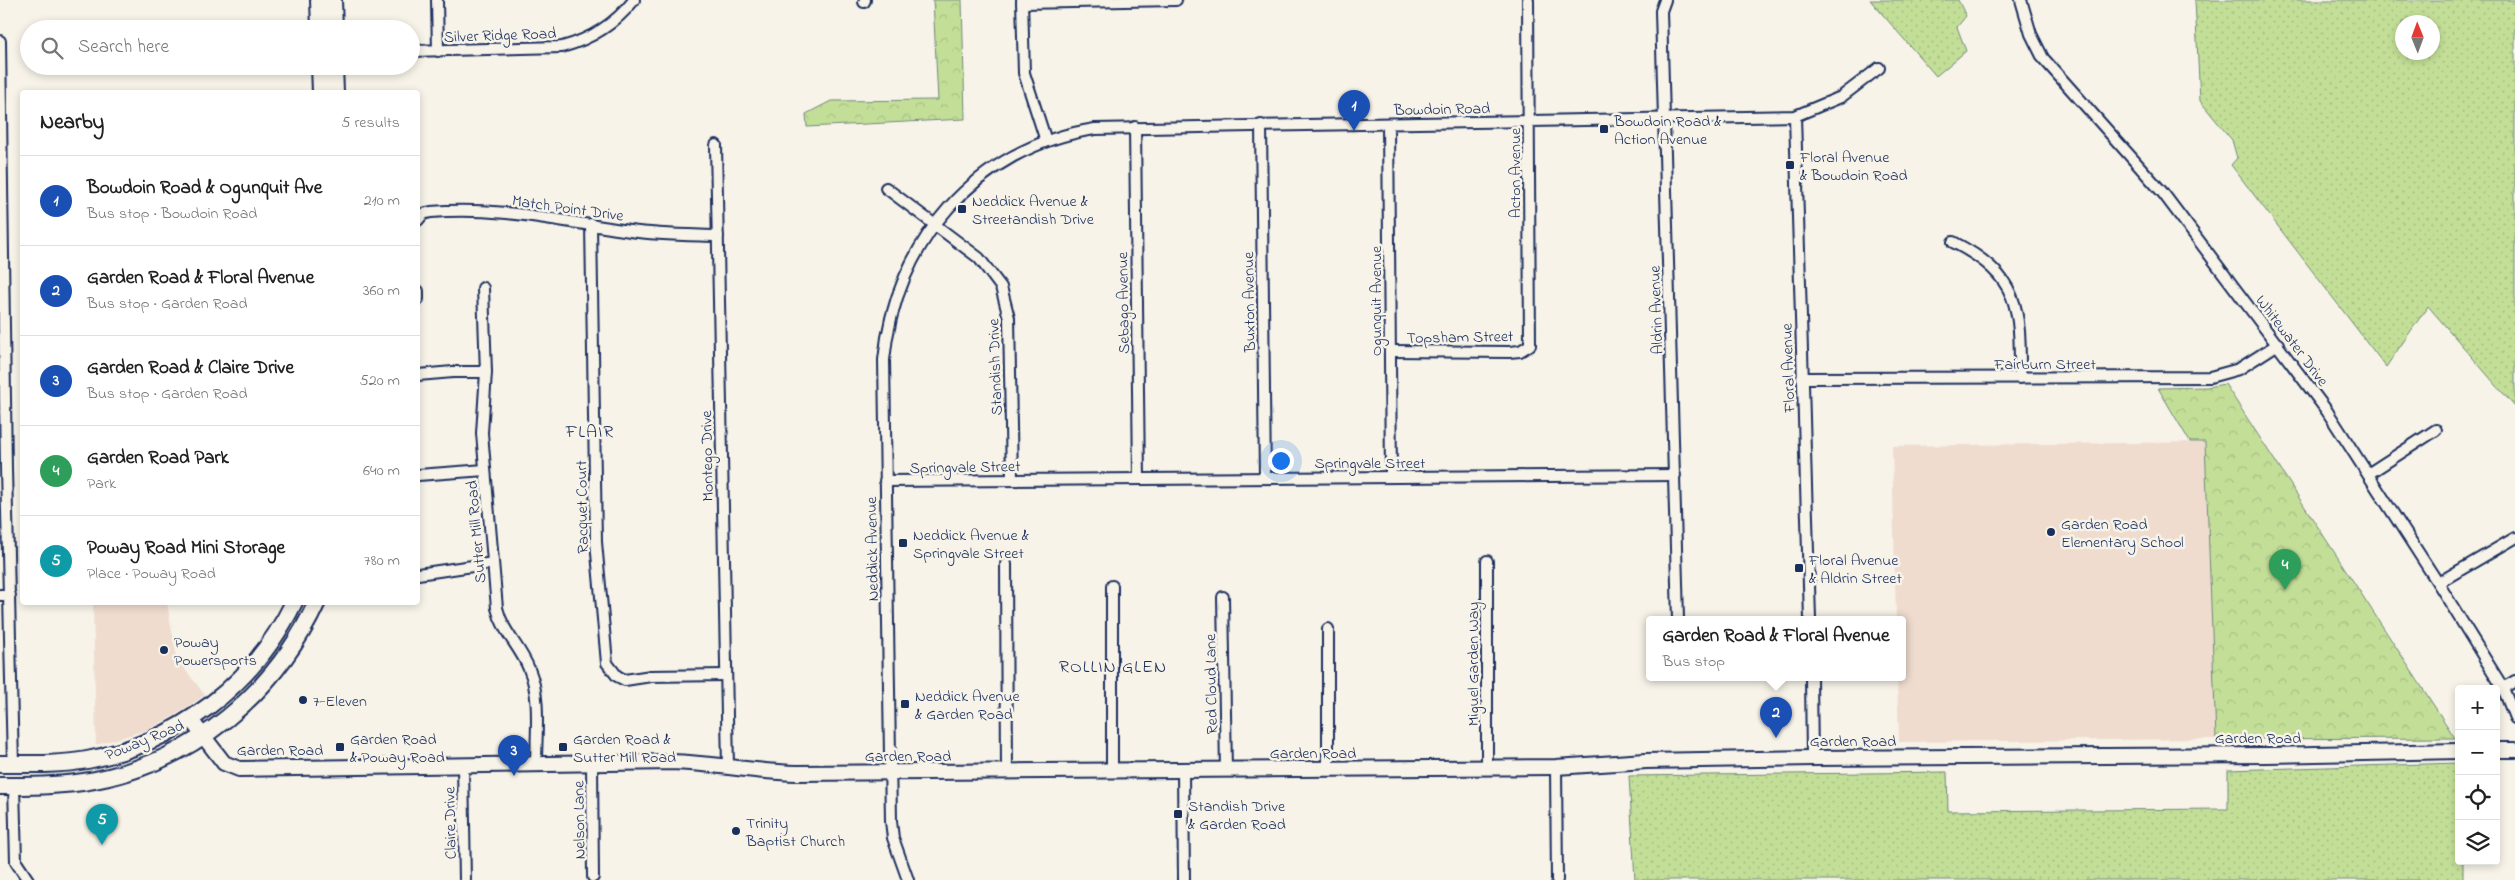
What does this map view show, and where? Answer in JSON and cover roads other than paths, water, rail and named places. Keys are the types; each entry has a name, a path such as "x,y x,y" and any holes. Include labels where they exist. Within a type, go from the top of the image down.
{"main road":[{"path":"320,0 320,20"},
{"path":"333,0 334,20"},
{"path":"320,75 321,90"},
{"path":"334,75 335,90"},
{"name":"Poway Road","path":"7,764 85,760 125,750 192,720 228,692 254,665 275,636 292,605"},
{"name":"Poway Road","path":"7,786 68,784 110,777 154,762 204,736 227,720 270,678 302,633 316,605"},
{"path":"7,786 19,774 71,770 101,765 119,757 125,750"},
{"path":"0,776 8,773 7,764"}],"street":[{"path":"437,0 438,51"},
{"name":"Silver Ridge Road","path":"420,51 562,47 582,41 604,29 634,0"},
{"path":"1046,141 1024,73 1022,1 1176,0"},
{"name":"Acton Avenue","path":"1528,0 1530,345"},
{"name":"Aldrin Avenue","path":"1664,0 1661,11 1678,616"},
{"name":"Whitewater Drive","path":"2022,0 2026,20 2043,58 2164,194 2327,411 2503,688 2515,718"},
{"path":"0,42 6,469 7,764"},
{"name":"Bowdoin Road","path":"935,226 970,185 983,174 1009,157 1046,141 1080,131 1135,127 1529,122 1795,116 1841,98 1879,68"},
{"name":"Floral Avenue","path":"1795,116 1810,616"},
{"name":"Ogunquit Avenue","path":"1388,124 1391,477"},
{"name":"Buxton Avenue","path":"1261,125 1265,478"},
{"name":"Sebago Avenue","path":"1135,127 1139,479"},
{"name":"Montego Drive","path":"716,145 728,767"},
{"name":"Standish Drive","path":"886,188 978,258 1001,288 1009,318 1012,480"},
{"name":"Match Point Drive","path":"420,218 423,214 430,212 494,212 545,216 648,233 718,236"},
{"name":"Racquet Court","path":"591,224 596,542 607,663 617,676 625,680 651,676 725,675"},
{"name":"Neddick Avenue","path":"908,880 891,830 884,360 888,326 906,272 915,252 935,226"},
{"path":"1953,242 1977,255 2001,277 2009,288 2018,316 2020,378"},
{"name":"Sutter Mill Road","path":"483,288 486,372 482,433 493,562 500,617 507,635 529,667 534,683 536,764"},
{"name":"Fairburn Street","path":"1802,378 2210,377 2239,369 2278,344"},
{"name":"Topsham Street","path":"1390,351 1509,352 1520,351 1530,345"},
{"path":"420,375 486,372"},
{"path":"2368,474 2436,430"},
{"path":"420,475 485,470"},
{"name":"Springvale Street","path":"885,481 1675,475"},
{"path":"2438,583 2515,538"},
{"name":"Miguel Garden Way","path":"1487,560 1487,768"},
{"path":"420,574 493,562"},
{"path":"1006,564 1007,771"},
{"path":"1112,586 1112,771"},
{"name":"Red Cloud Lane","path":"1223,597 1226,770"},
{"path":"1328,630 1328,769"},
{"path":"1811,681 1812,758"},
{"path":"2503,688 2515,681"},
{"name":"Garden Road","path":"192,720 224,763 239,769 677,762 764,772 1487,768 1556,767 1646,761 1812,758 2296,755 2455,751"},
{"path":"2500,750 2515,750"},
{"name":"Nelson Lane","path":"592,763 593,877"},
{"name":"Claire Drive","path":"462,765 465,880"},
{"path":"1556,767 1557,880"},
{"path":"1183,770 1184,880"},
{"path":"7,786 16,862 28,880"}],"place":[{"name":"Bowdoin Road & Action Avenue","path":"1604,129"},
{"name":"Bowdoin Road & Ogunquit Ave","path":"1354,131"},
{"name":"Floral Avenue & Bowdoin Road","path":"1790,165"},
{"name":"Neddick Avenue & Streetandish Drive","path":"962,209"},
{"name":"Garden Road Elementary School","path":"2051,532"},
{"name":"Neddick Avenue & Springvale Street","path":"903,543"},
{"name":"Floral Avenue & Aldrin Street","path":"1799,568"},
{"name":"Garden Road Park","path":"2285,590"},
{"name":"Poway Powersports","path":"164,650"},
{"name":"7-Eleven","path":"303,700"},
{"name":"Neddick Avenue & Garden Road","path":"905,704"},
{"name":"Garden Road & Floral Avenue","path":"1776,738"},
{"name":"Garden Road & Poway Road","path":"340,747"},
{"name":"Garden Road & Sutter Mill Road","path":"563,747"},
{"name":"Garden Road & Claire Drive","path":"514,776"},
{"name":"Standish Drive & Garden Road","path":"1178,814"},
{"name":"Trinity Baptist Church","path":"736,831"},
{"name":"Poway Road Mini Storage","path":"102,845"}],"district":[{"name":"FLAIR","path":"590,431"},
{"name":"ROLLIN GLEN","path":"1113,666"}]}
